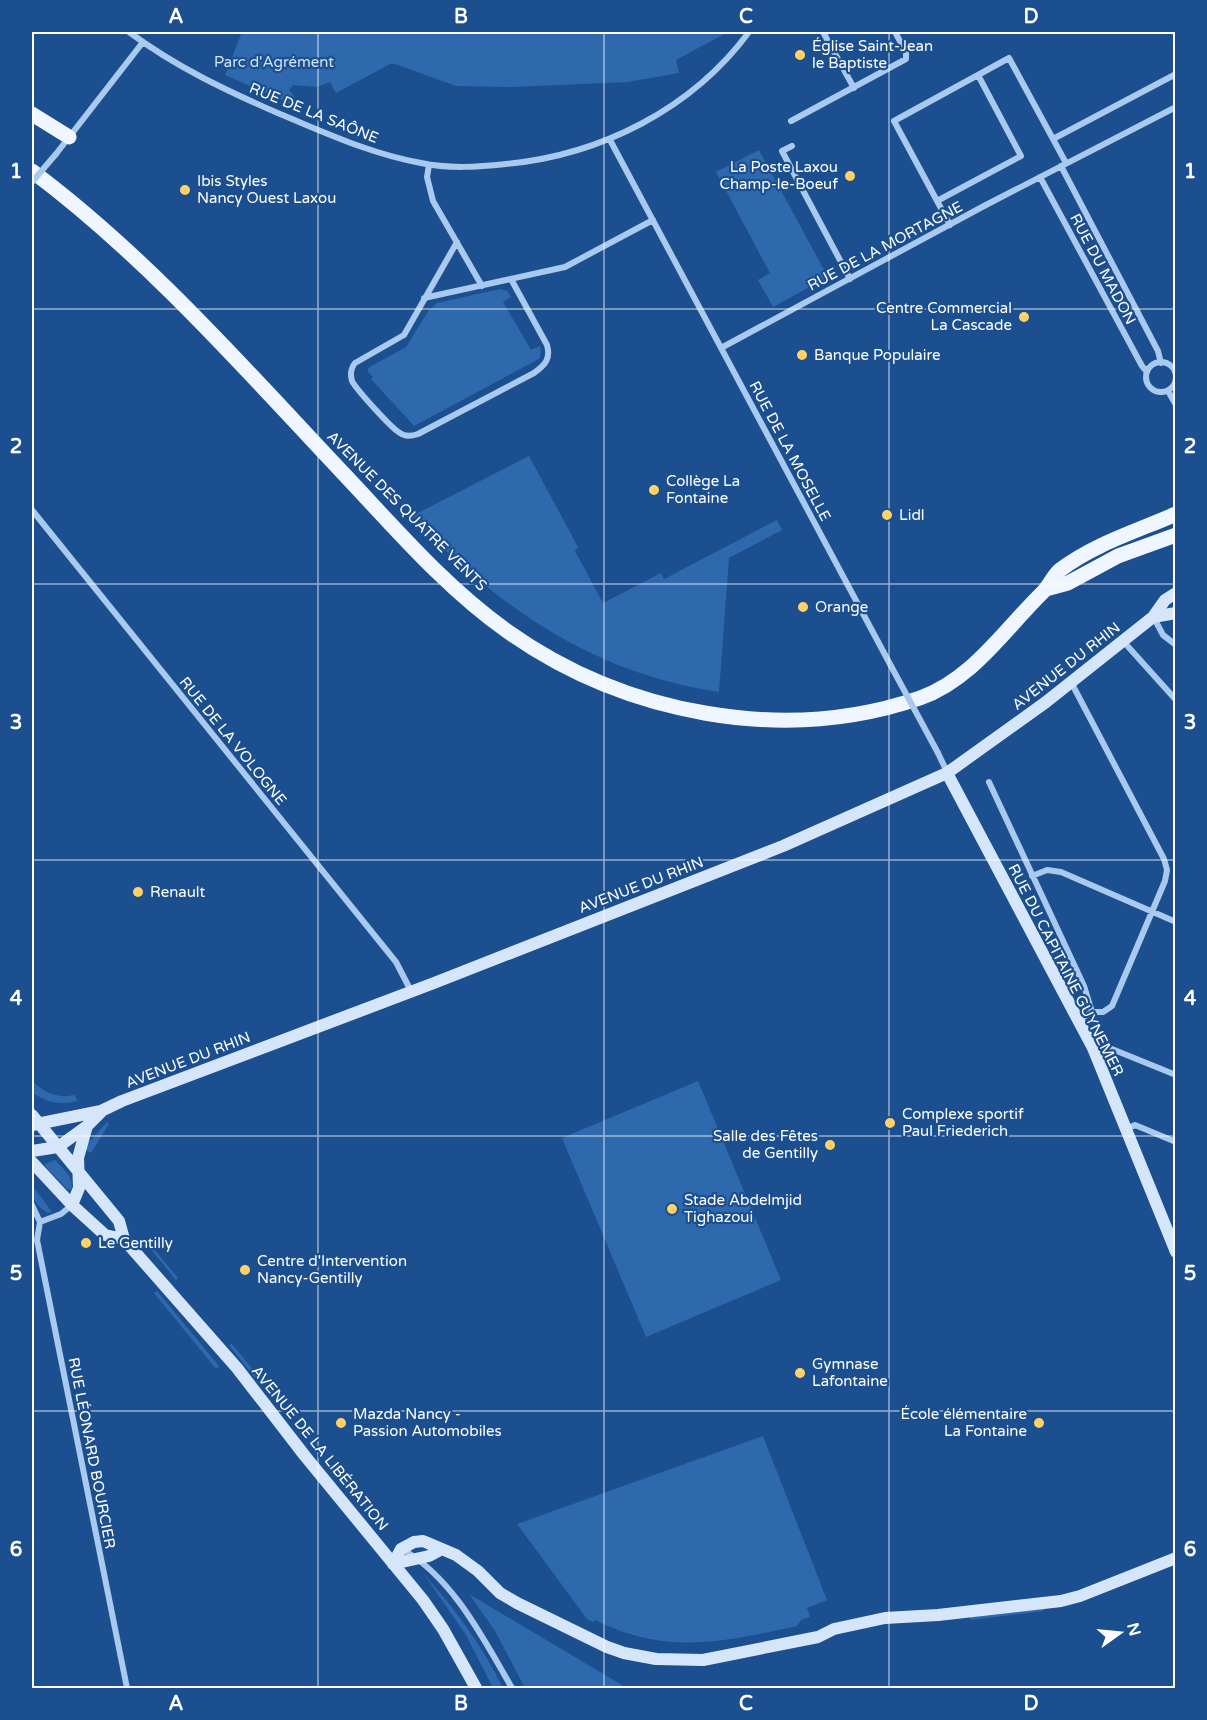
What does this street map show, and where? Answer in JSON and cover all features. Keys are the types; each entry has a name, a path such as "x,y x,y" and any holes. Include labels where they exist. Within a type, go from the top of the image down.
{"main road":[{"path":"32,114 69,137"},
{"name":"AVENUE DES QUATRE VENTS","path":"32,171 85,213 162,283 400,534 467,599 547,657 603,684 665,704 709,713 752,718 825,717 875,710 933,693 964,674 1046,589 1056,573 1091,551 1176,514"},
{"name":"AVENUE DES QUATRE VENTS","path":"1046,589 1068,583 1118,556 1176,535"},
{"name":"AVENUE DU RHIN","path":"34,1121 101,1111 783,846 947,773 982,750 1153,617 1165,600 1176,593"},
{"name":"AVENUE DU RHIN","path":"1153,617 1176,613"},
{"name":"RUE DU CAPITAINE GUYNEMER","path":"947,773 1093,1048 1176,1252"},
{"name":"AVENUE DU RHIN","path":"58,1147 87,1126 101,1111"},
{"name":"AVENUE DE LA LIBÉRATION","path":"34,1121 119,1221 124,1239 237,1368 393,1564 443,1629 476,1689"},
{"path":"72,1205 79,1188 78,1158 87,1126"},
{"path":"32,1151 58,1147"},
{"name":"AVENUE DE LA LIBÉRATION","path":"32,1162 72,1205 105,1235 124,1239"},
{"path":"393,1564 401,1549 414,1542 423,1541 462,1559 500,1593 517,1603 607,1647 642,1657 686,1661 704,1660 818,1637 834,1629 885,1618 938,1616 1061,1601 1176,1558"},
{"path":"393,1564 429,1556 442,1549"}],"street":[{"name":"RUE DE LA SAÔNE","path":"129,32 220,88 366,149 429,165 483,167 524,163 610,140 648,120 687,94 713,72 749,32"},
{"path":"823,32 854,88"},
{"path":"790,122 906,59 906,52 895,32"},
{"path":"32,182 143,42"},
{"name":"RUE DU MADON","path":"978,75 1009,58 1053,139 1063,165 1158,351 1161,363"},
{"path":"1053,139 1176,74"},
{"path":"937,201 1021,156 978,75 894,121 937,201 950,225"},
{"name":"RUE DE LA MORTAGNE","path":"721,348 1176,107"},
{"name":"RUE DE LA MOSELLE","path":"610,140 947,773"},
{"path":"792,146 782,151 850,279"},
{"path":"429,165 427,177 434,201 482,286"},
{"name":"RUE DU MADON","path":"1040,177 1147,372"},
{"path":"424,298 564,267 653,220"},
{"path":"457,242 404,335 355,363 351,368 351,375 357,388 399,433 412,436 435,426 542,367 549,356 547,345 511,279"},
{"path":"1161,363 1170,366 1175,374 1174,384 1168,391 1159,392 1151,388 1147,381 1147,372 1153,365 1161,363"},
{"path":"1168,391 1176,405"},
{"name":"RUE DE LA VOLOGNE","path":"32,510 396,962 411,991"},
{"path":"1153,617 1164,635 1176,645"},
{"path":"1123,640 1176,700"},
{"path":"1071,681 1164,859 1167,870 1165,881 1112,1006 1103,1012 1092,1012 1078,1020"},
{"path":"988,782 1080,977 1092,1012"},
{"path":"1032,876 1047,870 1061,872 1176,922"},
{"path":"1093,1048 1102,1045 1176,1075"},
{"path":"1126,1129 1135,1125 1176,1142"},
{"path":"32,1204 40,1222 61,1214 72,1205"},
{"name":"RUE LÉONARD BOURCIER","path":"40,1222 38,1240 128,1689"},
{"path":"401,1549 418,1558 431,1569 471,1620 512,1689"}],"green space":[{"name":"Parc d'Agrément","path":"242,32 728,32 676,60 679,73 628,82 513,87 456,86 390,64 336,93 330,82 317,87 293,85 289,90 294,96 293,105 225,75"},
{"path":"759,150 828,277 773,307 758,280 770,273 716,172"},
{"path":"500,289 507,291 511,297 503,302 531,350 540,346 539,359 414,426 371,379 373,377 368,372 368,368 406,347 429,310 437,303"},
{"path":"529,456 578,547 575,551 603,603 661,573 664,579 777,520 782,530 729,558 719,692 674,683 631,670 550,631 513,607 478,579 412,516"},
{"path":"32,1081 51,1094 74,1095 78,1101 59,1103 43,1099 32,1092"},
{"name":"Stade Abdelmjid Tighazoui","path":"698,1081 781,1280 646,1337 562,1138"},
{"path":"107,1122 109,1124 91,1153 85,1150 89,1142"},
{"path":"55,1160 70,1178 71,1190 67,1189 45,1166"},
{"path":"32,1189 35,1189 52,1212 48,1213 39,1206"},
{"path":"144,1237 178,1278 176,1280 142,1238"},
{"path":"157,1291 219,1366 216,1369 154,1293"},
{"path":"232,1344 262,1381 259,1383 229,1345"},
{"path":"763,1436 827,1600 807,1608 810,1617 801,1620 797,1626 720,1641 671,1642 622,1631 595,1620 593,1622 587,1619 517,1524"},
{"path":"423,1573 467,1628 503,1688 493,1688 466,1635"},
{"path":"469,1594 627,1688 525,1688 495,1631"},
{"path":"1044,1609 1044,1611 970,1620 970,1617"}],"place":[{"name":"Église Saint-Jean le Baptiste","path":"800,55"},
{"name":"La Poste Laxou Champ-le-Boeuf","path":"850,176"},
{"name":"Ibis Styles Nancy Ouest Laxou","path":"185,190"},
{"name":"Centre Commercial La Cascade","path":"1024,317"},
{"name":"Banque Populaire","path":"802,355"},
{"name":"Collège La Fontaine","path":"654,490"},
{"name":"Lidl","path":"887,515"},
{"name":"Orange","path":"803,607"},
{"name":"Renault","path":"138,892"},
{"name":"Complexe sportif Paul Friederich","path":"890,1123"},
{"name":"Salle des Fêtes de Gentilly","path":"830,1145"},
{"name":"Stade Abdelmjid Tighazoui","path":"672,1209"},
{"name":"Le Gentilly","path":"86,1243"},
{"name":"Centre d'Intervention Nancy-Gentilly","path":"245,1270"},
{"name":"Gymnase Lafontaine","path":"800,1373"},
{"name":"Mazda Nancy - Passion Automobiles","path":"341,1423"},
{"name":"École élémentaire La Fontaine","path":"1039,1423"}]}
